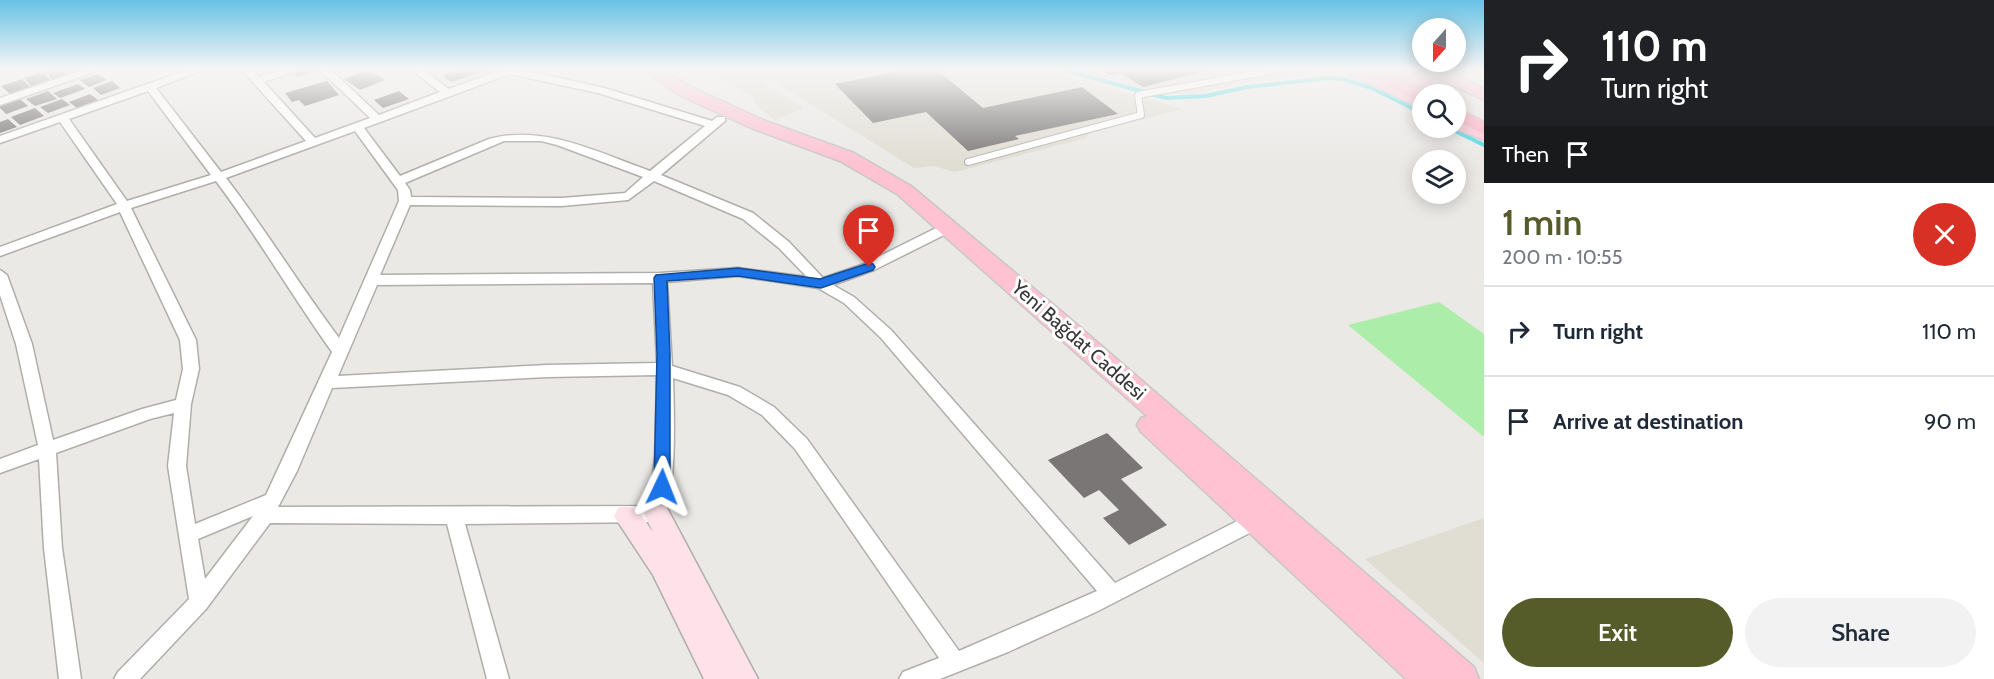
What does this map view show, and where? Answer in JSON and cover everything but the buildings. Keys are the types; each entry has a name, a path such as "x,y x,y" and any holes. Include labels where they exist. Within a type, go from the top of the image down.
{"highway":[{"path":"1466,102 1484,111"},
{"path":"1466,119 1484,128"}],"main road":[{"name":"Yeni Bağdat Caddesi","path":"681,101 717,122 841,165 894,198 939,232 1265,516 1462,679"},
{"name":"Yeni Bağdat Caddesi","path":"706,101 757,124 847,157 904,190 1060,323 1265,516 1431,679"},
{"path":"1466,126 1484,135"},
{"path":"657,514 743,679"},
{"path":"627,516 662,567 720,679"}],"street":[{"path":"0,140 112,101"},
{"path":"160,101 254,223 307,306 340,351"},
{"path":"276,101 313,142"},
{"path":"358,101 377,119"},
{"path":"0,252 124,206 218,177 427,101"},
{"path":"639,101 717,122"},
{"path":"63,118 124,206 188,340 191,369 183,404 177,466 199,602"},
{"path":"405,201 562,202 615,199 628,196 717,122"},
{"path":"125,679 199,602 269,508 327,382 405,201 404,190 399,181 357,126"},
{"path":"399,181 492,141 522,137 561,143 748,216 784,245 821,284 849,300 886,334 1112,594"},
{"path":"371,280 660,278 738,272 821,284 869,267 939,232"},
{"path":"0,275 24,344 47,449 53,548 70,679"},
{"path":"188,535 269,508 454,515 627,516 657,514 662,487 663,369 660,278"},
{"path":"327,382 547,371 663,369 734,392 768,411 801,444 956,664"},
{"path":"0,466 148,413 183,404"},
{"path":"454,515 498,679"},
{"path":"910,679 956,664 1112,594 1265,516"}],"lane":[{"path":"968,162 1141,115 1139,101"}],"shaded area":[{"path":"755,101 792,101 804,108 775,120 761,110"},
{"path":"805,101 1153,101 1182,109 1088,134 1086,138 955,172 934,166 914,168"},
{"path":"1484,518 1484,663 1365,559"}],"green space":[{"path":"1439,302 1484,334 1484,437 1348,325"}],"waterway":[{"path":"1397,101 1412,108"},
{"path":"1466,136 1484,145"}],"route":[{"path":"662,487 664,424 660,278 738,272 821,284 869,267"}]}
